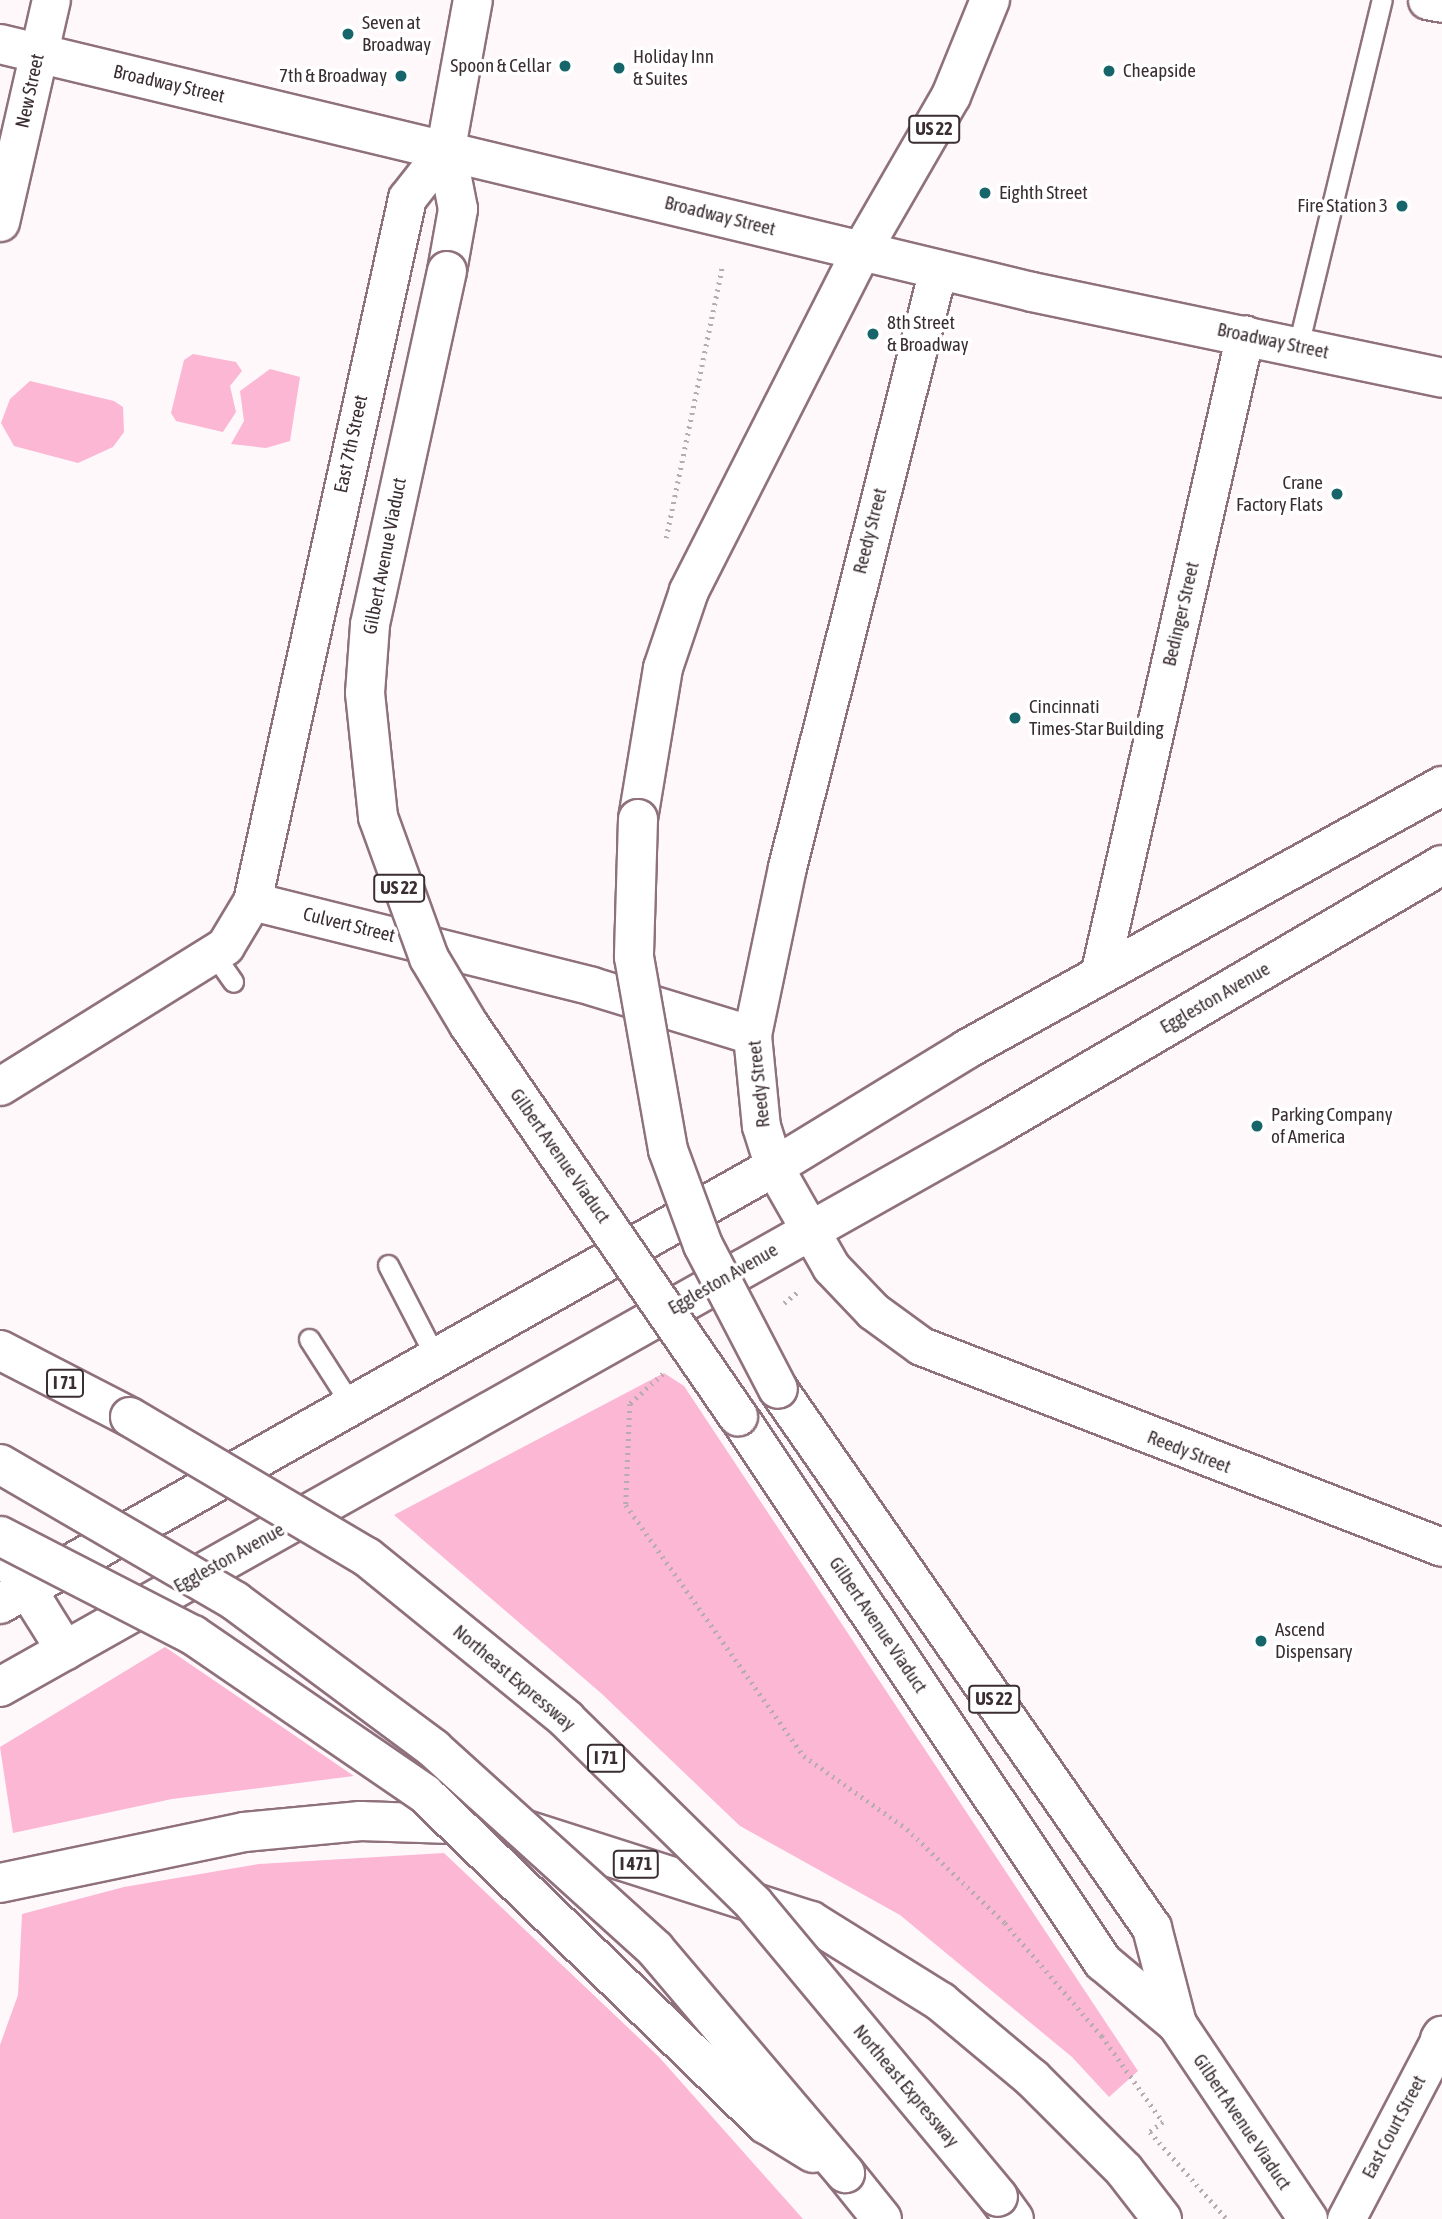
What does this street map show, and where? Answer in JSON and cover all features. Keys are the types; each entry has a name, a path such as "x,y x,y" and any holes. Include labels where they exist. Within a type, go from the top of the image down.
{"main road":[{"name":"East 7th Street","path":"446,148 473,0"},
{"name":"US 22","path":"862,250 951,96 989,0"},
{"name":"Broadway Street","path":"0,44 446,148 938,269 1442,378"},
{"name":"Gilbert Avenue Viaduct","path":"446,148 458,209 370,625 365,707 378,817 429,958 469,1025 738,1416 1103,1962 1177,2024 1308,2219"},
{"name":"Gilbert Avenue Viaduct","path":"862,250 689,591 663,668 638,819 634,957 668,1150 704,1245 778,1389 1152,1928 1177,2024"},
{"path":"14,1596 774,1167 1099,975 1442,786"},
{"name":"Eggleston Avenue","path":"2,1680 65,1650 808,1231 1442,865"},
{"name":"Northeast Expressway","path":"0,1350 141,1423 367,1557 566,1718 754,1904 1006,2208"},
{"path":"0,1464 236,1601 434,1749 655,1949 882,2219"},
{"path":"0,1536 193,1635 425,1794 766,2124 845,2173"},
{"name":"I 471","path":"0,1882 244,1832 360,1821 513,1826 811,1921 941,2002 1032,2078 1124,2170 1162,2219"}],"street":[{"name":"New Street","path":"0,222 51,0"},
{"path":"1427,0 1442,4"},
{"name":"East 7th Street","path":"252,901 407,198 446,148"},
{"name":"Reedy Street","path":"938,269 787,867 752,1035 761,1126 774,1167 808,1231 873,1311 921,1346 1442,1547"},
{"name":"Bedinger Street","path":"1099,975 1245,334"},
{"path":"2,1079 223,967 225,946 252,901"},
{"name":"Culvert Street","path":"252,901 592,986 752,1035"},
{"path":"0,1546 14,1596 65,1650"},
{"name":"East Court Street","path":"1346,2219 1441,2037"}],"lane":[{"path":"1297,346 1382,0"},
{"path":"388,1265 436,1358"},
{"path":"309,1339 352,1405"}],"path":[{"path":"666,538 722,268"},
{"path":"664,1373 630,1404 626,1505 804,1756 907,1829 1005,1923 1102,2036 1163,2122 1150,2132 1227,2219"}],"shaded area":[{"path":"193,354 236,362 242,371 230,386 236,412 223,432 176,421 171,413 184,360"},
{"path":"270,369 300,377 290,441 266,448 231,444 244,421 240,391"},
{"path":"30,381 114,401 123,407 124,432 113,447 78,463 14,446 1,423 10,399"},
{"path":"664,1373 684,1386 1138,2071 1109,2097 1072,2057 900,1915 740,1826 602,1694 394,1515"},
{"path":"165,1647 354,1776 172,1799 13,1833 0,1747"},
{"path":"444,1853 659,2057 803,2219 0,2219 0,2045 18,1995 22,1914 124,1887 259,1864"}],"place":[{"name":"Seven at Broadway","path":"348,34"},
{"name":"Spoon & Cellar","path":"565,66"},
{"name":"Holiday Inn & Suites","path":"619,68"},
{"name":"Cheapside","path":"1109,71"},
{"name":"7th & Broadway","path":"401,76"},
{"name":"Eighth Street","path":"985,193"},
{"name":"Fire Station 3","path":"1402,206"},
{"name":"8th Street & Broadway","path":"873,334"},
{"name":"Crane Factory Flats","path":"1337,494"},
{"name":"Cincinnati Times-Star Building","path":"1015,718"},
{"name":"Parking Company of America","path":"1257,1126"},
{"name":"Ascend Dispensary","path":"1261,1641"}]}
